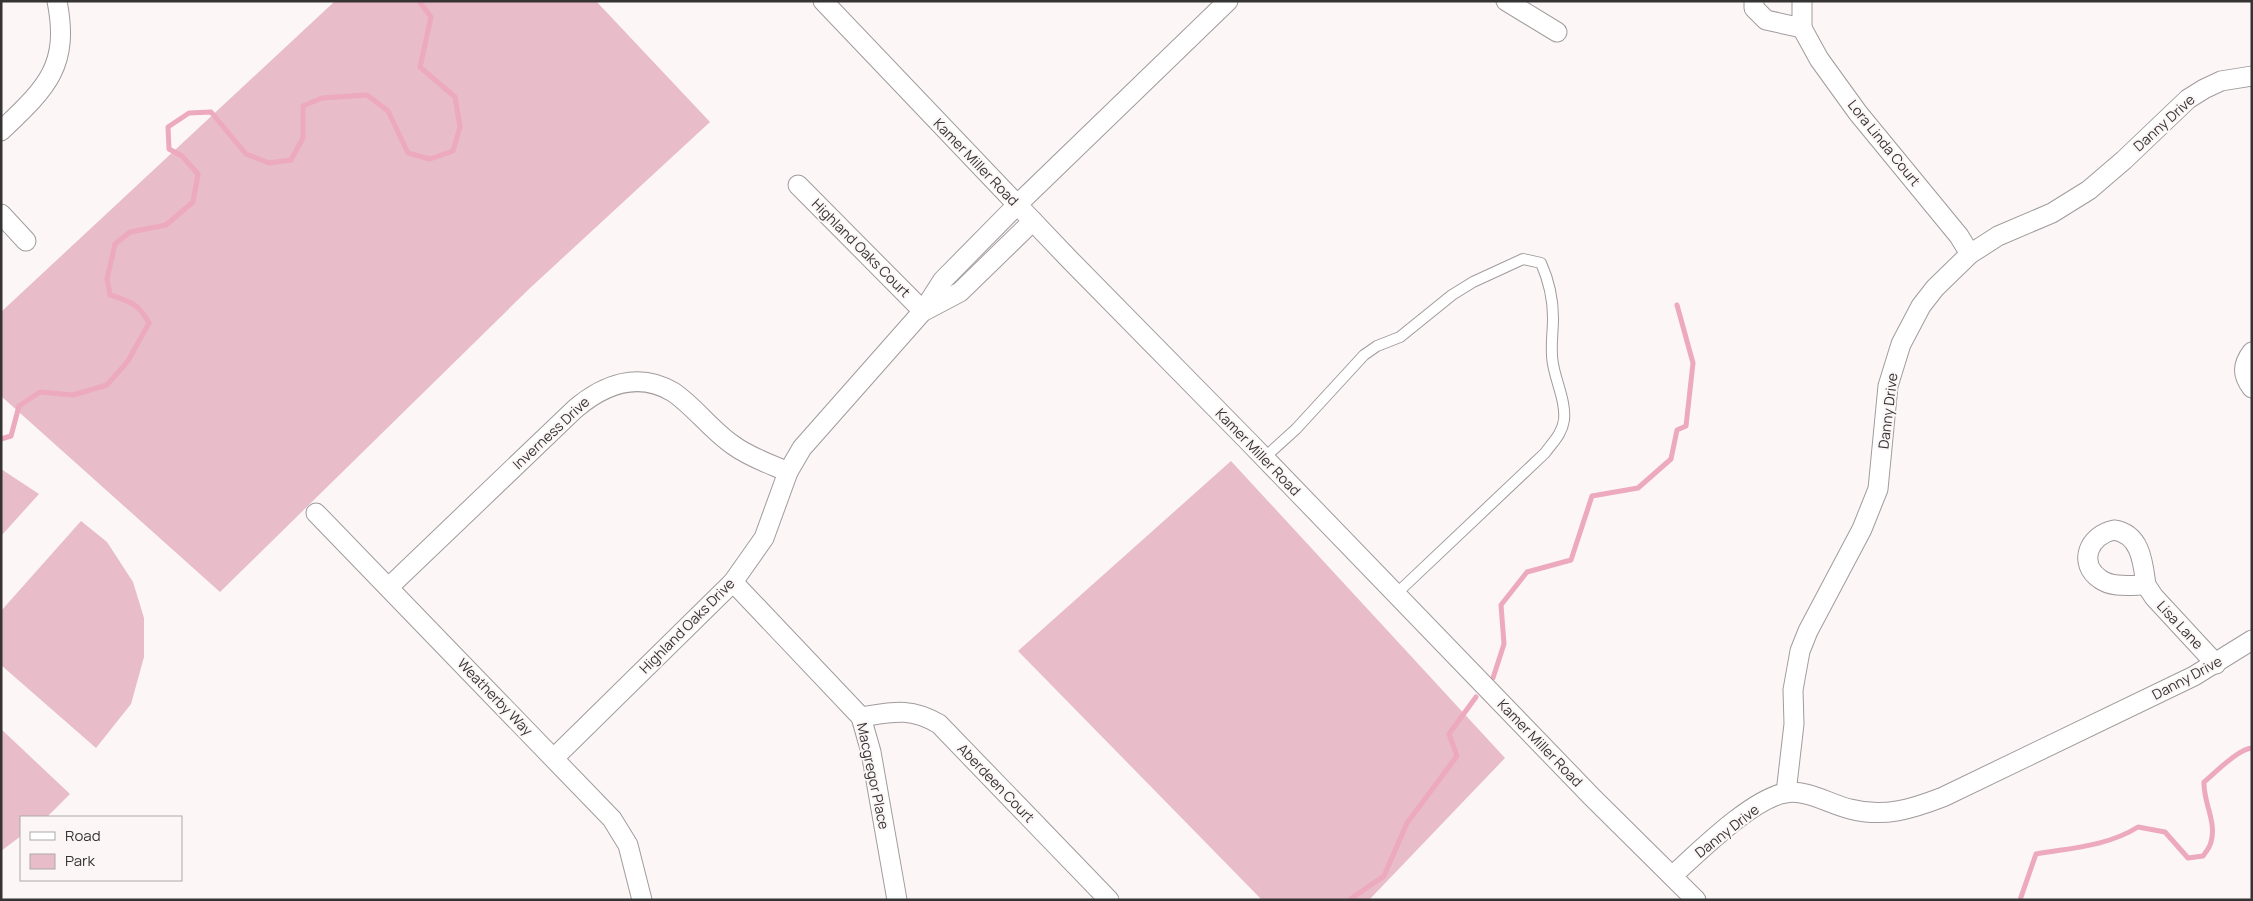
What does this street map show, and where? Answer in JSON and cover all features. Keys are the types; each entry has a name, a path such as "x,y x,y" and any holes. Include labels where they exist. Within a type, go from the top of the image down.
{"street":[{"path":"1,131 34,98 51,76 57,64 62,37 57,1"},
{"name":"Highland Oaks Drive","path":"554,758 733,582 764,538 788,472 802,448 923,311 943,280 1017,205 1228,1"},
{"path":"1506,1 1557,32"},
{"path":"1754,1 1754,8 1766,20 1802,28"},
{"name":"Lora Linda Court","path":"1802,1 1802,28 1819,59 1858,113 1959,236 1970,254"},
{"name":"Kamer Miller Road","path":"834,5 1017,205 1592,797 1696,900"},
{"name":"Danny Drive","path":"1786,793 1794,724 1793,690 1800,651 1808,631 1862,529 1878,489 1888,386 1901,344 1921,306 1935,288 1970,254 1998,236 2052,212 2088,190 2124,160 2188,99 2204,88 2222,81 2252,76"},
{"name":"Highland Oaks Court","path":"798,185 923,311"},
{"path":"1,214 26,241"},
{"name":"Highland Oaks Drive","path":"923,311 960,292 1033,221"},
{"path":"2252,352 2246,361 2244,371 2246,381 2252,388"},
{"name":"Inverness Drive","path":"389,587 575,408 600,390 613,384 627,381 642,382 673,392 709,426 734,446 788,472"},
{"name":"Weatherby Way","path":"316,513 612,819 628,845 642,900"},
{"name":"Macgregor Place","path":"733,582 861,717 871,752 897,900"},
{"name":"Lisa Lane","path":"2146,585 2154,597 2216,664"},
{"name":"Danny Drive","path":"1672,876 1741,816 1763,802 1786,793 1800,793 1864,812 1880,814 1912,809 1943,797 2216,664 2252,640"},
{"name":"Aberdeen Court","path":"861,717 909,711 939,724 1109,900"}],"lane":[{"path":"1264,458 1296,429 1364,355 1377,346 1400,338 1452,295 1473,282 1523,258 1541,263 1550,285 1553,318 1551,346 1553,364 1562,397 1564,418 1561,432 1545,453 1396,594"}],"green space":[{"path":"335,1 596,1 710,122 529,289 220,592 1,396 1,312"},
{"path":"1231,461 1505,758 1369,900 1262,900 1018,651"},
{"path":"1,469 39,494 1,536"},
{"path":"81,521 107,542 133,582 144,618 144,657 131,704 96,748 1,665 1,611"},
{"path":"1,729 70,794 48,816 20,816 20,837 1,851"}],"waterway":[{"path":"1,439 11,436 19,406 40,392 73,395 107,385 128,361 149,323 141,311 133,304 110,295 107,279 115,244 130,232 166,225 193,202 198,174 182,156 169,149 168,127 189,113 211,112 246,154 269,163 291,160 303,138 303,106 322,98 367,95 388,111 408,153 430,159 453,151 460,127 455,97 420,67 431,17 419,1"},
{"path":"1493,678 1504,644 1501,605 1527,572 1571,560 1592,496 1638,488 1671,459 1677,430 1686,426 1693,363 1677,305"},
{"path":"1349,900 1384,876 1407,823 1457,756 1449,734 1476,697"},
{"path":"2020,900 2036,854 2102,842 2138,827 2165,832 2188,858 2203,856 2210,846 2212,834 2204,782 2240,752 2252,748"}]}
